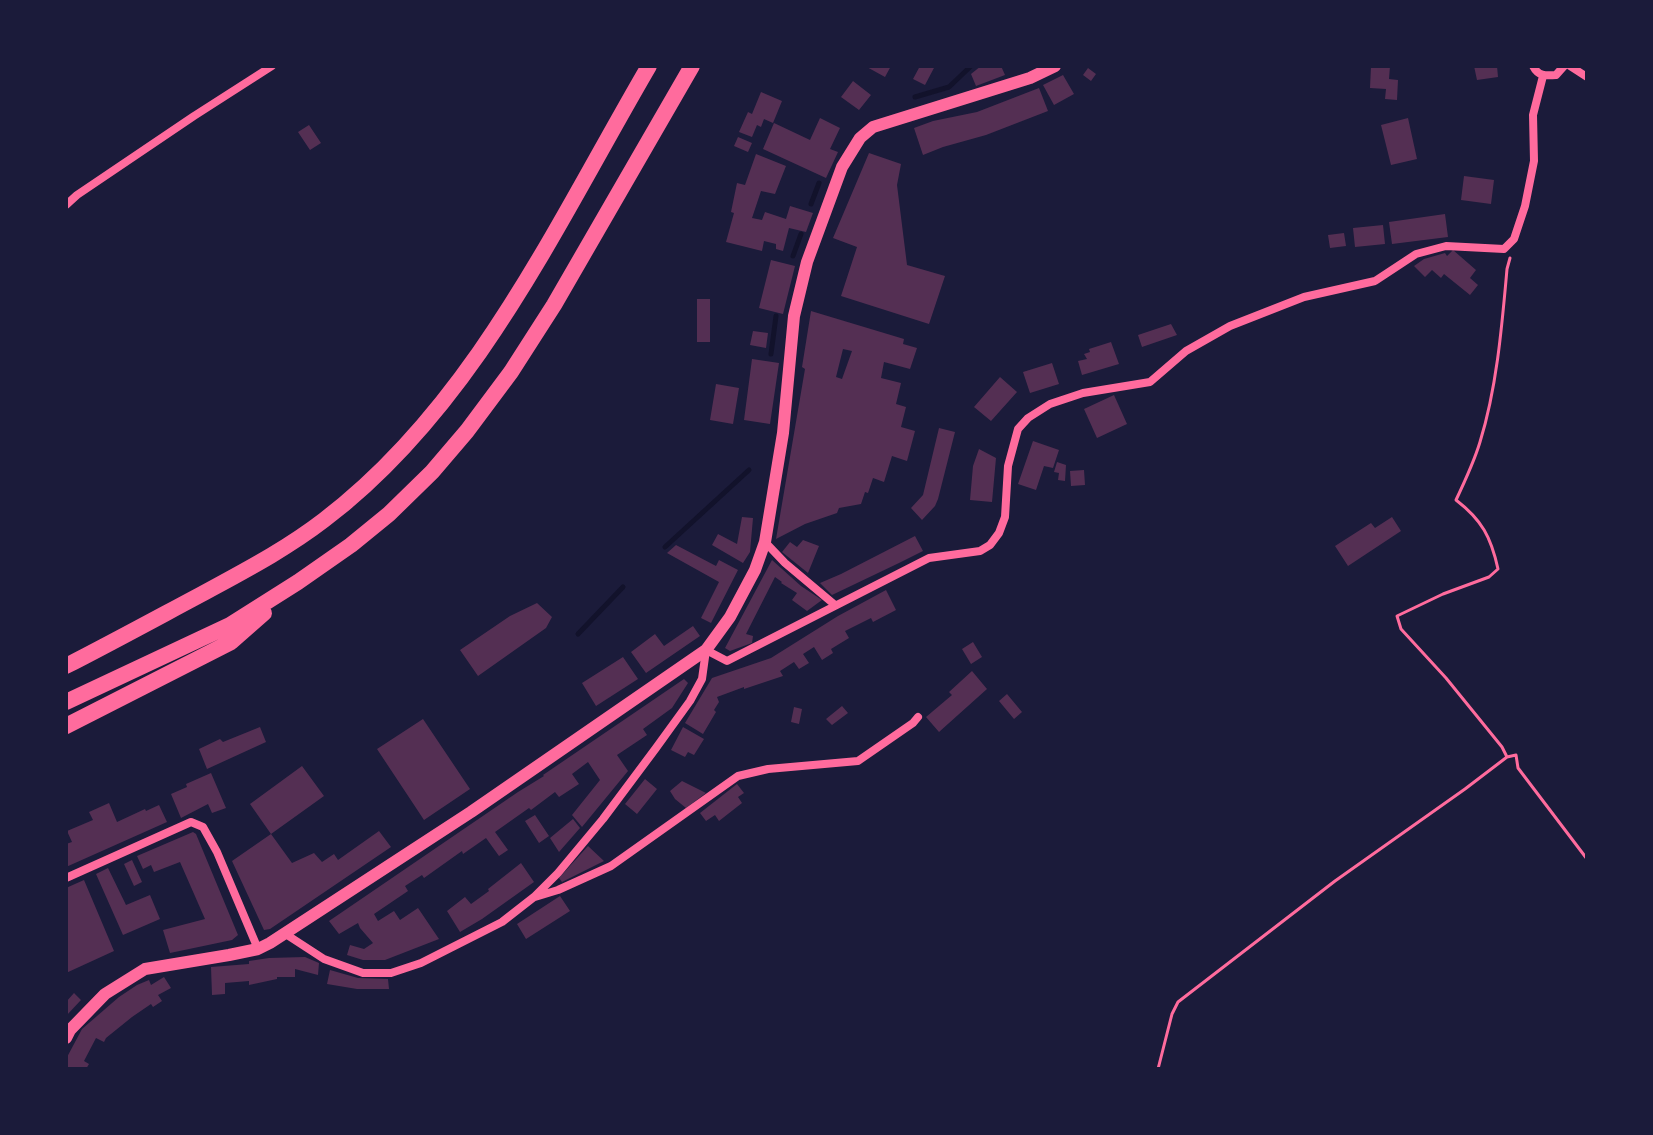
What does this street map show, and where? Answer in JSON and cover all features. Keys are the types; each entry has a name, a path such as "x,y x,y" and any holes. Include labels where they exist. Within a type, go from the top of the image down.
{"highway":[{"path":"66,666 266,560 324,520 371,479 413,436 446,399 484,347 649,66"},
{"path":"66,702 230,625 351,545 389,514 432,472 511,372 554,305 692,66"},
{"path":"66,726 231,642 298,582"}],"street":[{"path":"66,205 272,66"},
{"path":"66,1038 105,994 145,969 258,949 471,812 706,650 730,617 755,570 765,542 783,433 794,316 807,262 842,167 860,138 873,127 1030,78 1055,66"},
{"path":"1533,66 1543,76 1556,75 1564,66"},
{"path":"1570,66 1587,77"},
{"path":"706,650 727,661 929,558 980,551 990,545 1005,517 1008,466 1018,429 1028,418 1050,404 1083,393 1150,382 1186,351 1230,326 1304,297 1375,281 1416,254 1446,246 1504,249 1514,239 1525,206 1534,161 1533,115 1543,76"},
{"path":"765,542 835,605"},
{"path":"284,933 324,959 363,973 391,973 421,963 502,922 558,873 603,819 690,701 702,679 706,650"},
{"path":"534,897 558,890 611,866 738,776 768,769 858,761 918,717"},
{"path":"66,878 191,822 203,827 217,852 258,949"}],"path":[{"path":"1507,757 1446,678 1401,629 1397,616 1489,577 1498,569 1494,550 1484,529 1473,513 1456,500 1486,419 1497,358 1507,269 1512,255"},
{"path":"1158,1069 1178,1002 1335,881 1507,757 1516,755 1518,768 1587,859"}],"building":[{"path":"865,66 891,66 885,77"},
{"path":"920,66 935,66 925,85 913,79"},
{"path":"981,66 1001,66 1005,75 976,86 971,74"},
{"path":"1371,66 1390,66 1389,79 1398,80 1397,100 1385,99 1386,89 1370,88"},
{"path":"1474,66 1497,66 1498,77 1477,80"},
{"path":"1088,68 1096,74 1091,81 1083,75"},
{"path":"1063,75 1074,94 1054,105 1043,85"},
{"path":"853,81 871,95 859,110 841,97"},
{"path":"1039,88 1048,111 923,155 914,128 977,112"},
{"path":"761,92 782,101 773,123 764,119 761,127 757,125 752,137 739,132 748,112 752,114"},
{"path":"820,118 840,128 830,149 838,152 826,178 763,149 774,123 810,140"},
{"path":"1408,118 1417,159 1391,165 1381,125"},
{"path":"309,125 321,143 310,150 298,132"},
{"path":"738,137 752,143 748,152 734,146"},
{"path":"869,153 901,164 897,185 907,265 945,276 929,324 841,296 857,247 833,238"},
{"path":"756,154 786,166 775,194 761,191 752,218 762,220 765,212 786,219 790,206 813,213 806,232 789,228 783,251 776,249 776,244 764,241 762,251 726,242 734,213 731,212 737,183 745,185"},
{"path":"1464,176 1494,180 1491,204 1461,200"},
{"path":"1445,214 1448,237 1392,244 1389,222"},
{"path":"1383,225 1385,244 1355,247 1353,228"},
{"path":"1344,233 1346,246 1330,248 1328,235"},
{"path":"1453,250 1476,270 1470,278 1478,285 1470,295 1444,274 1441,278 1432,270 1425,277 1414,266 1424,259 1445,253 1447,256"},
{"path":"771,260 795,266 783,314 759,308"},
{"path":"697,299 710,299 710,342 697,342"},
{"path":"811,311 904,339 903,344 917,348 910,369 884,362 881,378 901,383 896,404 906,407 901,427 915,431 907,461 892,456 884,482 873,478 861,504 839,508 837,513 805,524 776,539 805,369 802,367","holes":["843,349 852,351 842,379 836,377"]},
{"path":"1171,324 1177,335 1142,347 1138,335"},
{"path":"753,331 768,333 766,348 750,345"},
{"path":"1111,342 1119,364 1082,375 1078,361 1087,359 1084,354 1090,352 1089,349"},
{"path":"752,359 779,363 770,424 744,420"},
{"path":"1052,363 1059,384 1030,393 1023,372"},
{"path":"1000,377 1017,392 991,421 974,407"},
{"path":"716,384 739,388 733,424 710,420"},
{"path":"1114,395 1127,424 1097,438 1084,409"},
{"path":"939,428 955,432 938,499 922,520 911,508 923,495"},
{"path":"1033,441 1059,450 1053,468 1044,466 1036,490 1018,484"},
{"path":"979,449 996,458 992,502 970,500 973,466"},
{"path":"1057,462 1066,465 1065,481 1058,480 1059,473 1054,472"},
{"path":"1084,470 1085,485 1071,486 1070,471"},
{"path":"742,517 753,518 750,552 743,563 712,545 718,534 737,544"},
{"path":"1392,517 1401,531 1348,566 1335,546 1371,523 1375,528"},
{"path":"915,536 923,551 899,563 832,595 820,583 841,574"},
{"path":"803,540 819,546 808,573 782,552 790,542 797,547"},
{"path":"676,545 716,566 719,560 738,570 711,623 701,618 719,582 667,553"},
{"path":"772,560 822,600 807,611 792,600 797,593 775,577 746,634 753,636 752,643 730,651 725,648"},
{"path":"886,590 896,610 845,631 849,638 831,649 833,653 822,660 814,647 803,654 809,663 799,669 794,662 780,671 783,676 717,697 716,712 703,734 685,723 712,678 771,658"},
{"path":"537,603 552,617 546,628 478,676 460,650 510,616"},
{"path":"693,626 700,636 646,673 631,652 655,634 664,646"},
{"path":"973,642 982,657 971,664 962,649"},
{"path":"623,657 638,679 596,706 582,683"},
{"path":"972,671 987,689 939,732 926,717 952,695 949,692"},
{"path":"684,679 688,683 672,708 643,729 647,735 617,755 628,771 582,827 572,815 600,780 588,762 572,774 579,784 559,797 555,792 495,832 508,850 499,856 486,838 424,878 422,875 405,886 408,891 374,914 378,921 394,911 400,920 418,908 439,939 385,960 363,960 347,955 350,945 364,949 373,943 358,923 339,934 329,921"},
{"path":"1007,694 1022,712 1014,719 999,701"},
{"path":"842,706 848,713 832,725 826,719"},
{"path":"794,707 802,709 799,724 791,722"},
{"path":"423,719 470,789 424,820 377,749"},
{"path":"260,727 266,742 207,769 199,749"},
{"path":"683,727 704,739 694,755 688,752 685,757 671,750"},
{"path":"302,766 324,796 271,834 250,804"},
{"path":"211,773 226,808 212,813 208,804 181,818 171,794"},
{"path":"645,779 657,789 637,814 625,804"},
{"path":"682,781 706,793 686,808 670,791"},
{"path":"737,784 744,793 738,797 742,803 719,821 715,815 706,821 700,813"},
{"path":"109,803 117,822 159,805 167,822 66,867 66,844 72,842 67,831 93,820 89,812"},
{"path":"535,815 549,836 539,843 525,821"},
{"path":"573,819 580,828 559,852 550,838"},
{"path":"379,831 391,847 270,929 264,930 232,861 271,834 292,863 314,853 322,862 334,854 338,860"},
{"path":"193,832 238,935 232,940 170,953 163,930 205,919 180,862 154,872 151,865 143,869 137,856"},
{"path":"588,846 604,861 562,882 559,878"},
{"path":"132,860 142,882 134,886 124,864"},
{"path":"521,863 534,882 460,932 447,911 465,897 471,904"},
{"path":"108,868 126,905 150,895 160,919 123,935 96,874"},
{"path":"84,880 114,951 66,973 66,888"},
{"path":"560,896 570,911 526,939 517,924"},
{"path":"305,957 319,963 318,975 295,969 295,977 277,977 249,985 249,981 225,983 225,994 212,995 211,967 249,964 249,961 269,958"},
{"path":"330,970 358,978 388,979 389,989 357,989 327,984"},
{"path":"164,977 171,988 158,995 162,1001 153,1007 151,1004 132,1017 104,1042 96,1038 84,1061 89,1064 86,1069 66,1069 66,1059 82,1029 137,985 149,980 151,985"},
{"path":"74,993 81,1000 66,1016 66,1002"}],"waterway":[{"path":"915,97 949,87 971,66"},
{"path":"811,204 819,183"},
{"path":"793,256 801,234"},
{"path":"771,354 776,316"},
{"path":"665,547 749,470"},
{"path":"578,634 623,587"}]}
